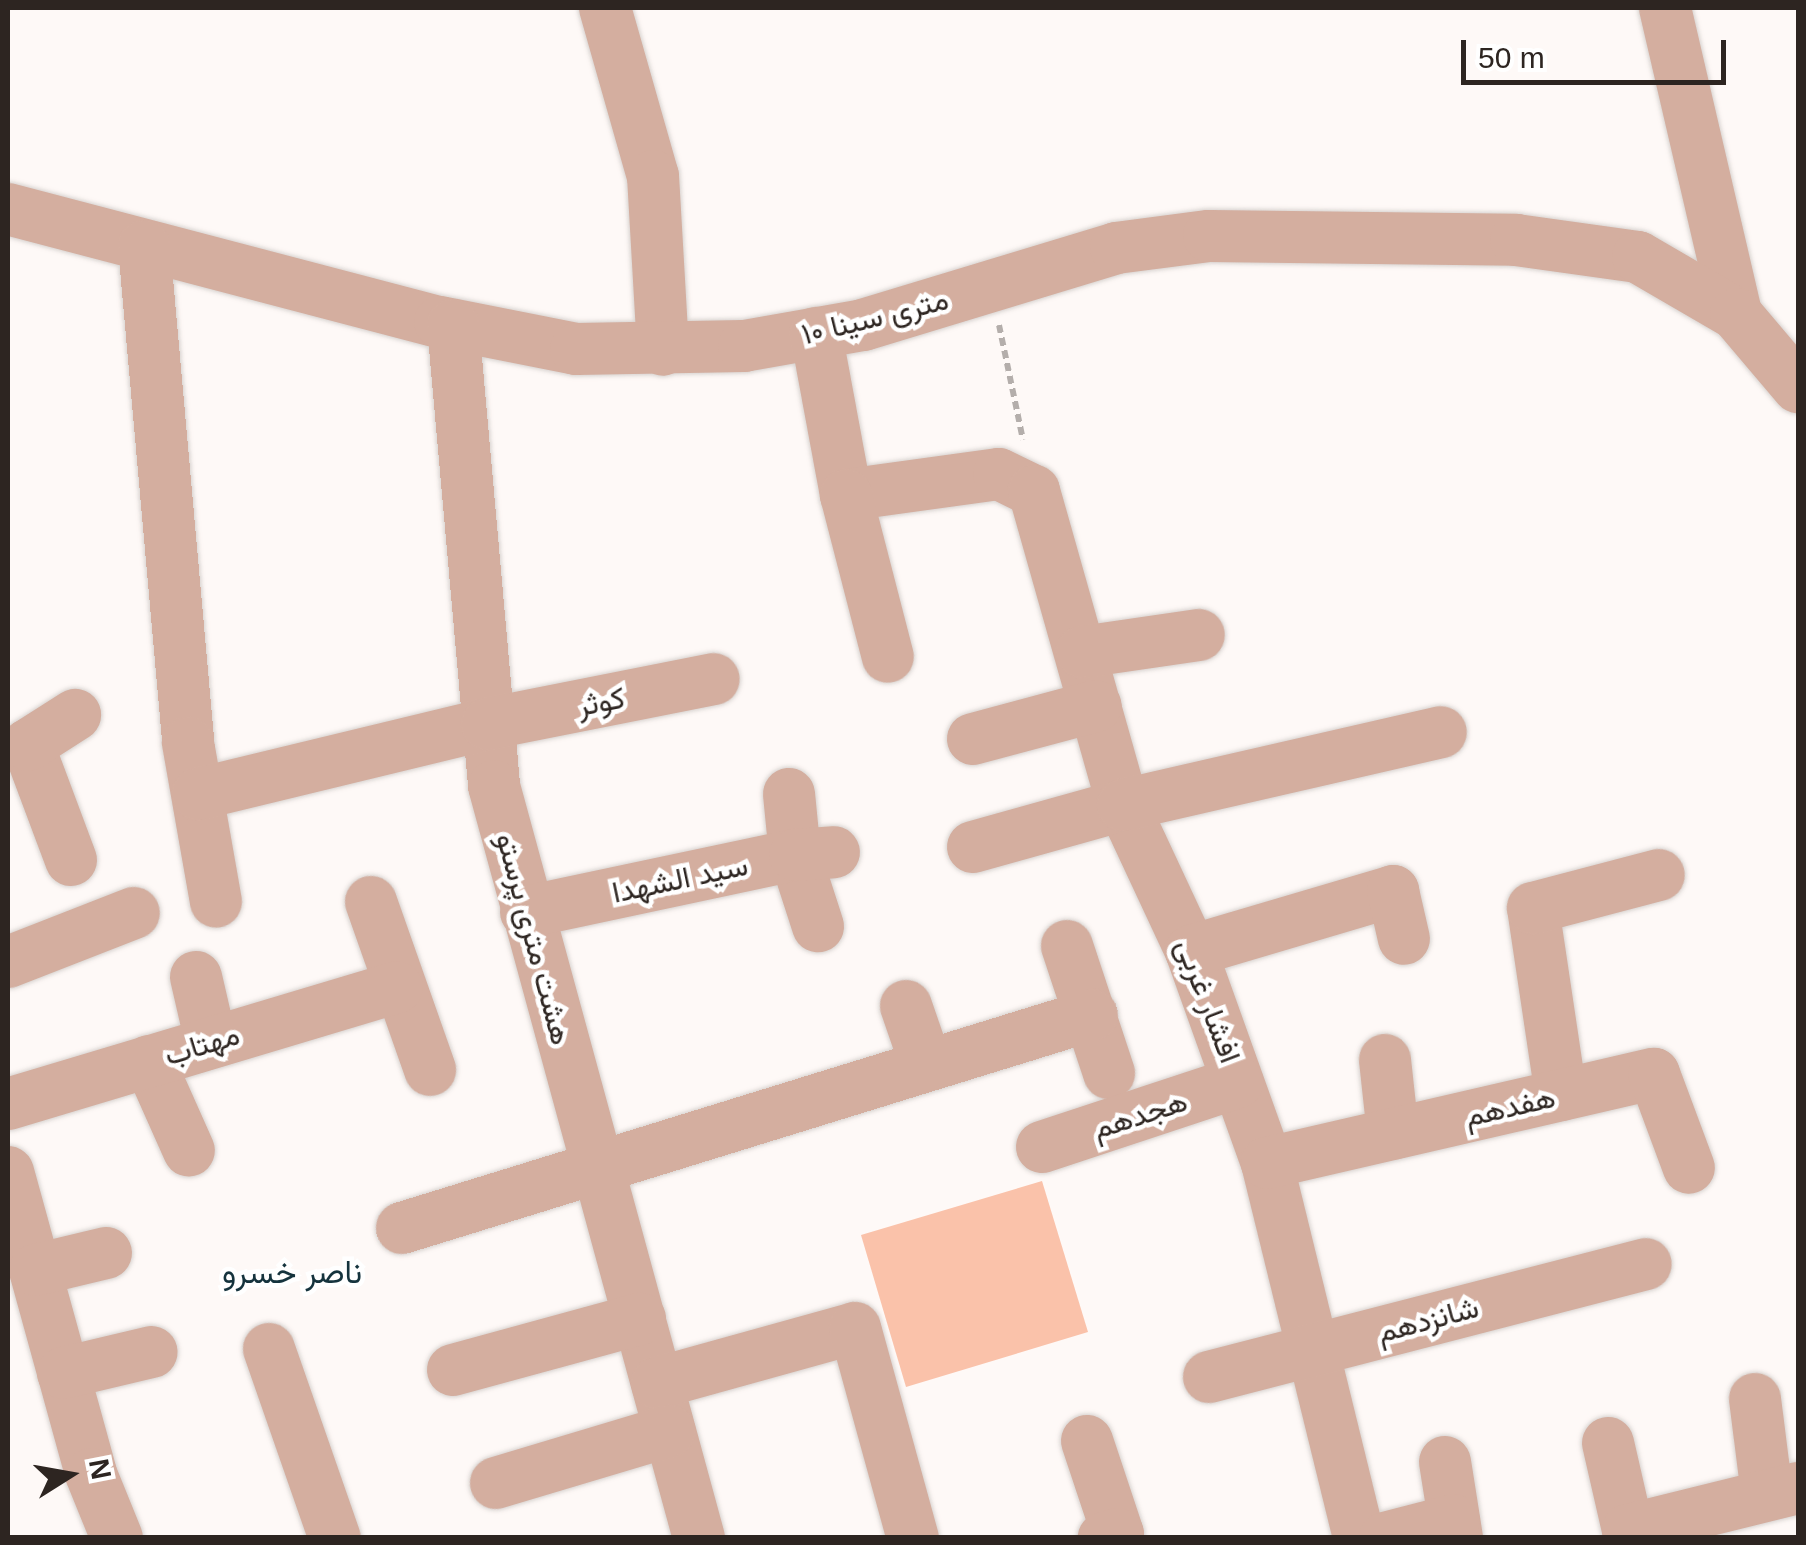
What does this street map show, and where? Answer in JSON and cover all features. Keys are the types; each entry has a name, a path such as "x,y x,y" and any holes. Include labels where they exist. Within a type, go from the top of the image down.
{"street":[{"path":"605,8 653,176 664,350"},
{"path":"1665,8 1736,314 1798,387"},
{"name":"۱۰ متری سینا","path":"8,210 454,325 576,349 664,350 816,333 1116,248 1209,236 1516,240 1638,257 1736,314"},
{"path":"144,246 167,542 198,794 216,902"},
{"name":"هشت متری پرستو","path":"454,325 494,786 699,1538"},
{"path":"816,333 846,495 888,657"},
{"path":"846,495 999,474 1027,485"},
{"name":"افشار غربی","path":"1027,485 1082,652 1123,805 1191,952 1267,1163 1358,1538"},
{"path":"1082,652 1199,635"},
{"name":"کوثر","path":"198,794 488,724 714,679"},
{"path":"973,739 1096,706"},
{"path":"71,860 26,798 28,745 75,715"},
{"path":"973,847 1123,805 1441,732"},
{"path":"789,794 815,853 818,926"},
{"name":"سید الشهدا","path":"526,912 815,853"},
{"path":"1561,1095 1533,908 1658,875"},
{"path":"1191,952 1393,891 1404,939"},
{"path":"371,902 397,987 430,1070"},
{"path":"8,962 134,912"},
{"path":"1067,946 1109,1073"},
{"path":"196,977 211,1042"},
{"name":"مهتاب","path":"8,1104 397,987"},
{"path":"906,1006 926,1064"},
{"path":"402,1228 594,1164 1092,1014"},
{"path":"1384,1060 1393,1134"},
{"path":"149,1061 189,1151"},
{"name":"هفدهم","path":"1267,1163 1654,1074 1690,1168"},
{"name":"هجدهم","path":"1042,1147 1238,1082"},
{"path":"8,1172 63,1373 117,1538"},
{"path":"34,1270 106,1253"},
{"name":"شانزدهم","path":"1209,1377 1646,1264"},
{"path":"454,1370 640,1319"},
{"path":"496,1482 663,1407 855,1328 913,1538"},
{"path":"268,1349 336,1538"},
{"path":"63,1373 152,1352"},
{"path":"1608,1443 1628,1530 1783,1491 1754,1399"},
{"path":"1087,1441 1111,1536"},
{"path":"1385,1538 1456,1529 1446,1462"}],"path":[{"path":"991,286 1027,485"}],"shaded area":[{"path":"1042,1181 1088,1332 906,1387 861,1235"}],"district":[{"name":"ناصر خسرو","path":"292,1272"}]}
